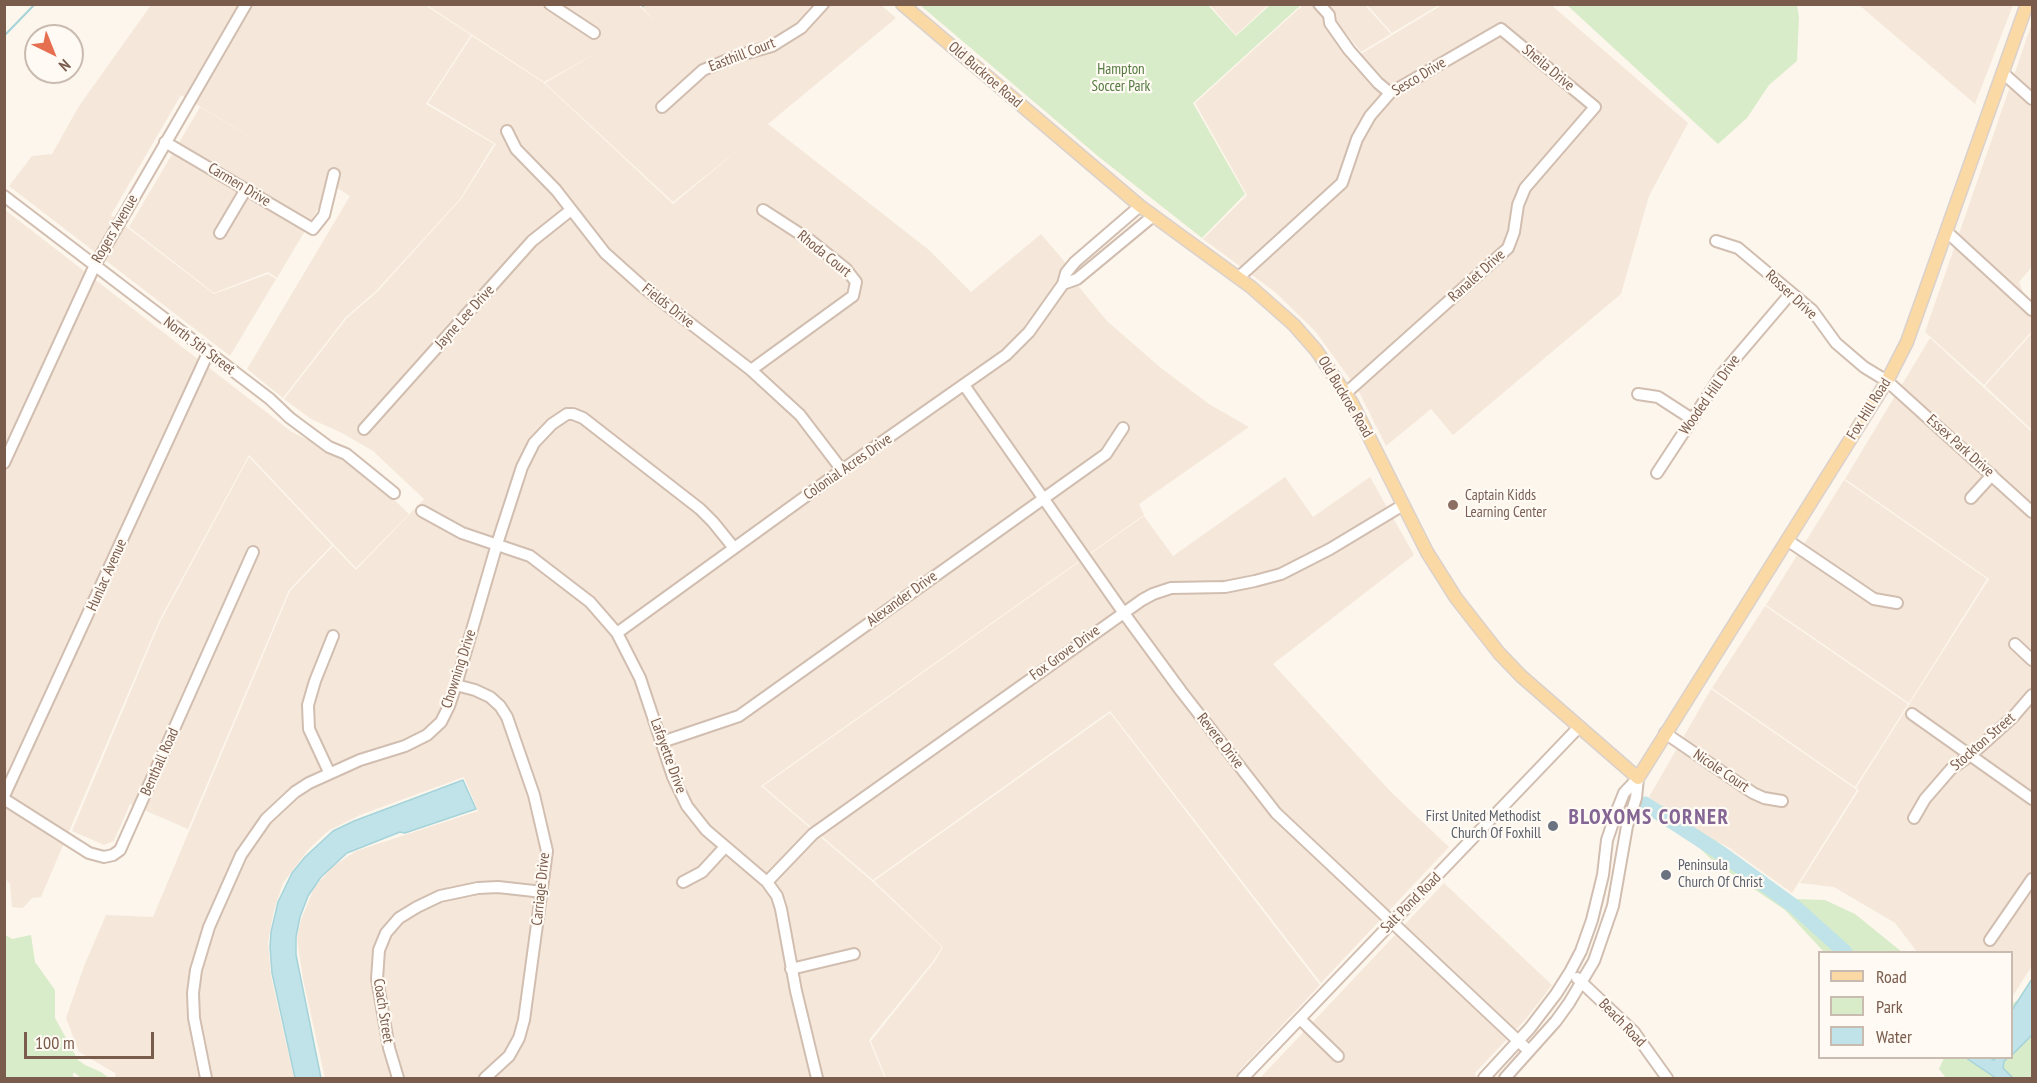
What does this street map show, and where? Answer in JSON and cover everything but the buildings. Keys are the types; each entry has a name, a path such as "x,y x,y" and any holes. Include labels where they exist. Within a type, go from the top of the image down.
{"main road":[{"name":"Old Buckroe Road","path":"902,4 1140,206 1239,277 1284,314 1305,336 1346,393 1438,571 1488,639 1521,676 1638,777"},
{"name":"Fox Hill Road","path":"1638,777 1887,381 1907,342 2027,4"}],"street":[{"name":"Rogers Avenue","path":"4,463 94,265 246,4"},
{"path":"550,4 594,33"},
{"name":"Easthill Court","path":"662,106 703,70 736,56 772,46 801,28 823,4"},
{"path":"1319,4 1329,15 1330,23 1349,50 1390,93"},
{"name":"Sesco Drive","path":"1239,277 1342,183 1357,139 1370,116 1390,93 1501,29"},
{"name":"Sheila Drive","path":"1501,29 1595,107"},
{"path":"2003,73 2032,99"},
{"name":"Ranalet Drive","path":"1346,393 1508,248 1514,232 1518,205 1525,188 1595,107"},
{"name":"Fields Drive","path":"507,131 516,149 556,190 605,253 643,287 751,370 801,415 842,470"},
{"name":"Carmen Drive","path":"165,142 313,230 324,215 334,174"},
{"path":"220,233 246,189"},
{"name":"North 5th Street","path":"5,199 270,399 290,418 329,447 346,454 394,493"},
{"name":"Colonial Acres Drive","path":"616,633 842,470 993,365 1019,344 1063,284 1066,273 1075,262 1140,206"},
{"name":"Jayne Lee Drive","path":"364,429 532,241 571,210"},
{"name":"Rhoda Court","path":"751,370 853,296 856,282 846,269 811,241 763,210"},
{"name":"Colonial Acres Drive","path":"1063,284 1077,279 1153,216"},
{"path":"1947,232 2032,310"},
{"name":"Rosser Drive","path":"1716,241 1738,248 1812,310 1836,343 1864,367 1887,381"},
{"name":"Wooded Hill Drive","path":"1657,473 1722,374 1791,292"},
{"name":"Hunlac Avenue","path":"4,797 208,353"},
{"name":"Essex Park Drive","path":"1887,381 2032,512"},
{"name":"Revere Drive","path":"964,385 1123,612 1276,813 1529,1051"},
{"path":"1638,394 1658,397 1692,419"},
{"name":"Chowning Drive","path":"206,1078 194,1018 193,993 200,951 234,868 253,835 266,819 295,792 329,772 405,746 427,735 441,722 456,685 522,467 529,452 552,424 562,417 573,414 583,418 700,509 734,548"},
{"name":"Alexander Drive","path":"662,742 739,716 1106,454 1123,428"},
{"path":"1971,498 1992,475"},
{"name":"Fox Grove Drive","path":"767,882 813,834 1123,612 1154,594 1171,588 1225,587 1281,573 1330,549 1403,505"},
{"name":"Lafayette Drive","path":"422,511 462,533 530,556 590,602 616,633 640,678 677,787 687,806 700,824 767,882 780,903 791,969 817,1078"},
{"path":"1787,540 1874,599 1897,603"},
{"name":"Benthall Road","path":"4,797 89,852 104,857 120,850 253,552"},
{"path":"329,772 309,729 308,705 333,636"},
{"path":"2015,644 2032,660"},
{"name":"Carriage Drive","path":"456,685 490,697 507,717 534,795 547,851 524,1020 519,1038 509,1056 484,1078"},
{"name":"Stockton Street","path":"1914,818 1925,799 1951,769 1971,755 2013,717 2032,695"},
{"path":"1912,714 2032,799"},
{"name":"Salt Pond Road","path":"1243,1078 1579,728"},
{"name":"Nicole Court","path":"1665,733 1753,793 1764,798 1782,801"},
{"path":"1484,1078 1556,994 1581,951 1592,920 1603,875 1607,840 1624,793 1638,777"},
{"path":"1505,1078 1556,1021 1582,983 1602,942 1613,906 1627,826 1636,798 1638,777"},
{"path":"683,882 702,872 725,847"},
{"path":"1990,940 2032,879"},
{"name":"Coach Street","path":"398,1078 389,1048 377,979 379,950 386,933 399,918 440,896 478,888 498,887 543,892"},
{"path":"791,969 854,954"},
{"name":"Beach Road","path":"1570,972 1634,1032 1667,1078"},
{"path":"1300,1019 1338,1056"}],"shaded area":[{"path":"1550,4 1688,123 1649,196 1621,294 1453,435 1431,409 1386,446 1358,390 1315,331 1275,292 1203,239 1247,195 1195,103 1303,5 1314,5 1327,19 1330,17 1361,54 1442,5"},
{"path":"151,5 425,5 471,35 426,104 494,144 460,199 376,291 346,317 283,398 247,369 350,196 332,185 277,278 268,272 214,293 129,227 200,107 266,146 181,95 111,215 214,294 268,274 276,279 230,356 9,186 32,156 52,154 79,106"},
{"path":"427,5 638,5 655,21 640,5 881,5 896,18 768,124 929,250 971,292 1041,234 1064,261 1079,287 1107,321 1161,368 1209,404 1249,427 1139,504 1144,515 761,786 873,882 942,947 869,1040 885,1078 325,1078 303,979 297,938 301,920 314,888 332,867 356,851 478,811 464,777 360,815 328,831 308,850 283,883 274,910 268,942 271,976 294,1078 116,1078 115,1073 79,1052 66,1018 84,966 106,915 153,917 290,591 333,546 356,570 424,499 373,451 311,419 284,399 347,318 377,292 461,199 496,144 428,103 472,36 544,83 673,204 743,146 673,202 545,83 600,51 544,82"},
{"path":"1210,5 1268,5 1236,35"},
{"path":"1315,5 1365,5 1391,34 1361,52 1331,15"},
{"path":"1367,5 1439,5 1392,33"},
{"path":"1859,5 2013,5 1975,104"},
{"path":"2032,23 2032,267 2019,282 2032,315 2032,331 1984,385 1925,332"},
{"path":"4,209 292,432 340,455 377,483 409,514 356,568 249,455 159,621 41,897 32,898 23,908 12,907 10,884 4,877"},
{"path":"2032,333 2032,430 1985,386"},
{"path":"1930,338 2032,432 2032,966 2013,995 2013,951 1916,951 1895,923 1834,887 1800,883 1859,790 1856,788 1989,579 1845,479"},
{"path":"249,457 332,545 289,590 188,829 130,804 114,841 104,845 72,831 160,622"},
{"path":"1285,477 1313,517 1370,477 1414,555 1273,664 1391,792 1449,847 1321,983 1110,711 873,880 763,786 1144,516 1173,556"},
{"path":"1844,480 1987,579 1909,703 1766,605"},
{"path":"1765,606 1908,704 1855,787 1712,688"},
{"path":"1711,689 1857,790 1792,893 1728,847 1679,822 1649,797"},
{"path":"1110,713 1320,985 1239,1071 1247,1078 886,1078 871,1041 935,961 943,947 874,881"},
{"path":"1444,883 1552,985 1526,1019 1475,1073 1477,1078 1260,1078"}],"green space":[{"name":"Hampton Soccer Park","path":"920,5 1208,5 1236,36 1270,5 1301,5 1193,103 1245,194 1202,238 1099,157"},
{"path":"1567,5 1797,5 1799,17 1797,61 1769,85 1747,118 1718,144"},
{"path":"1649,801 1663,806 1674,817 1715,840 1795,899 1825,900 1855,914 1901,951 1823,951 1785,910 1714,862 1686,835 1647,811"},
{"path":"4,934 12,939 31,935 35,962 55,990 55,1018 78,1060 109,1078 81,1078 73,1073 75,1078 5,1078"},
{"path":"2032,979 2032,1078 2013,1078 1991,1059 2013,1059 2013,1003 2019,999"},
{"path":"1944,1059 1968,1059 1996,1078 1946,1078 1939,1069"}],"water":[{"path":"463,780 476,809 405,833 400,832 347,853 321,877 308,896 300,917 296,937 296,955 321,1078 295,1078 272,973 270,947 278,902 292,873 305,857 333,831"},
{"path":"2032,979 2032,1035 2013,1054 2013,1008"},
{"path":"1968,1059 2007,1059 2003,1068 2013,1078 1996,1078"}],"waterway":[{"path":"4,36 35,4"},
{"path":"1645,804 1725,856 1795,907 1844,951"}],"place":[{"name":"Captain Kidds Learning Center","path":"1453,505"},
{"name":"First United Methodist Church Of Foxhill","path":"1553,826"},
{"name":"Peninsula Church Of Christ","path":"1666,875"}],"district":[{"name":"BLOXOMS CORNER","path":"1649,818"}]}
